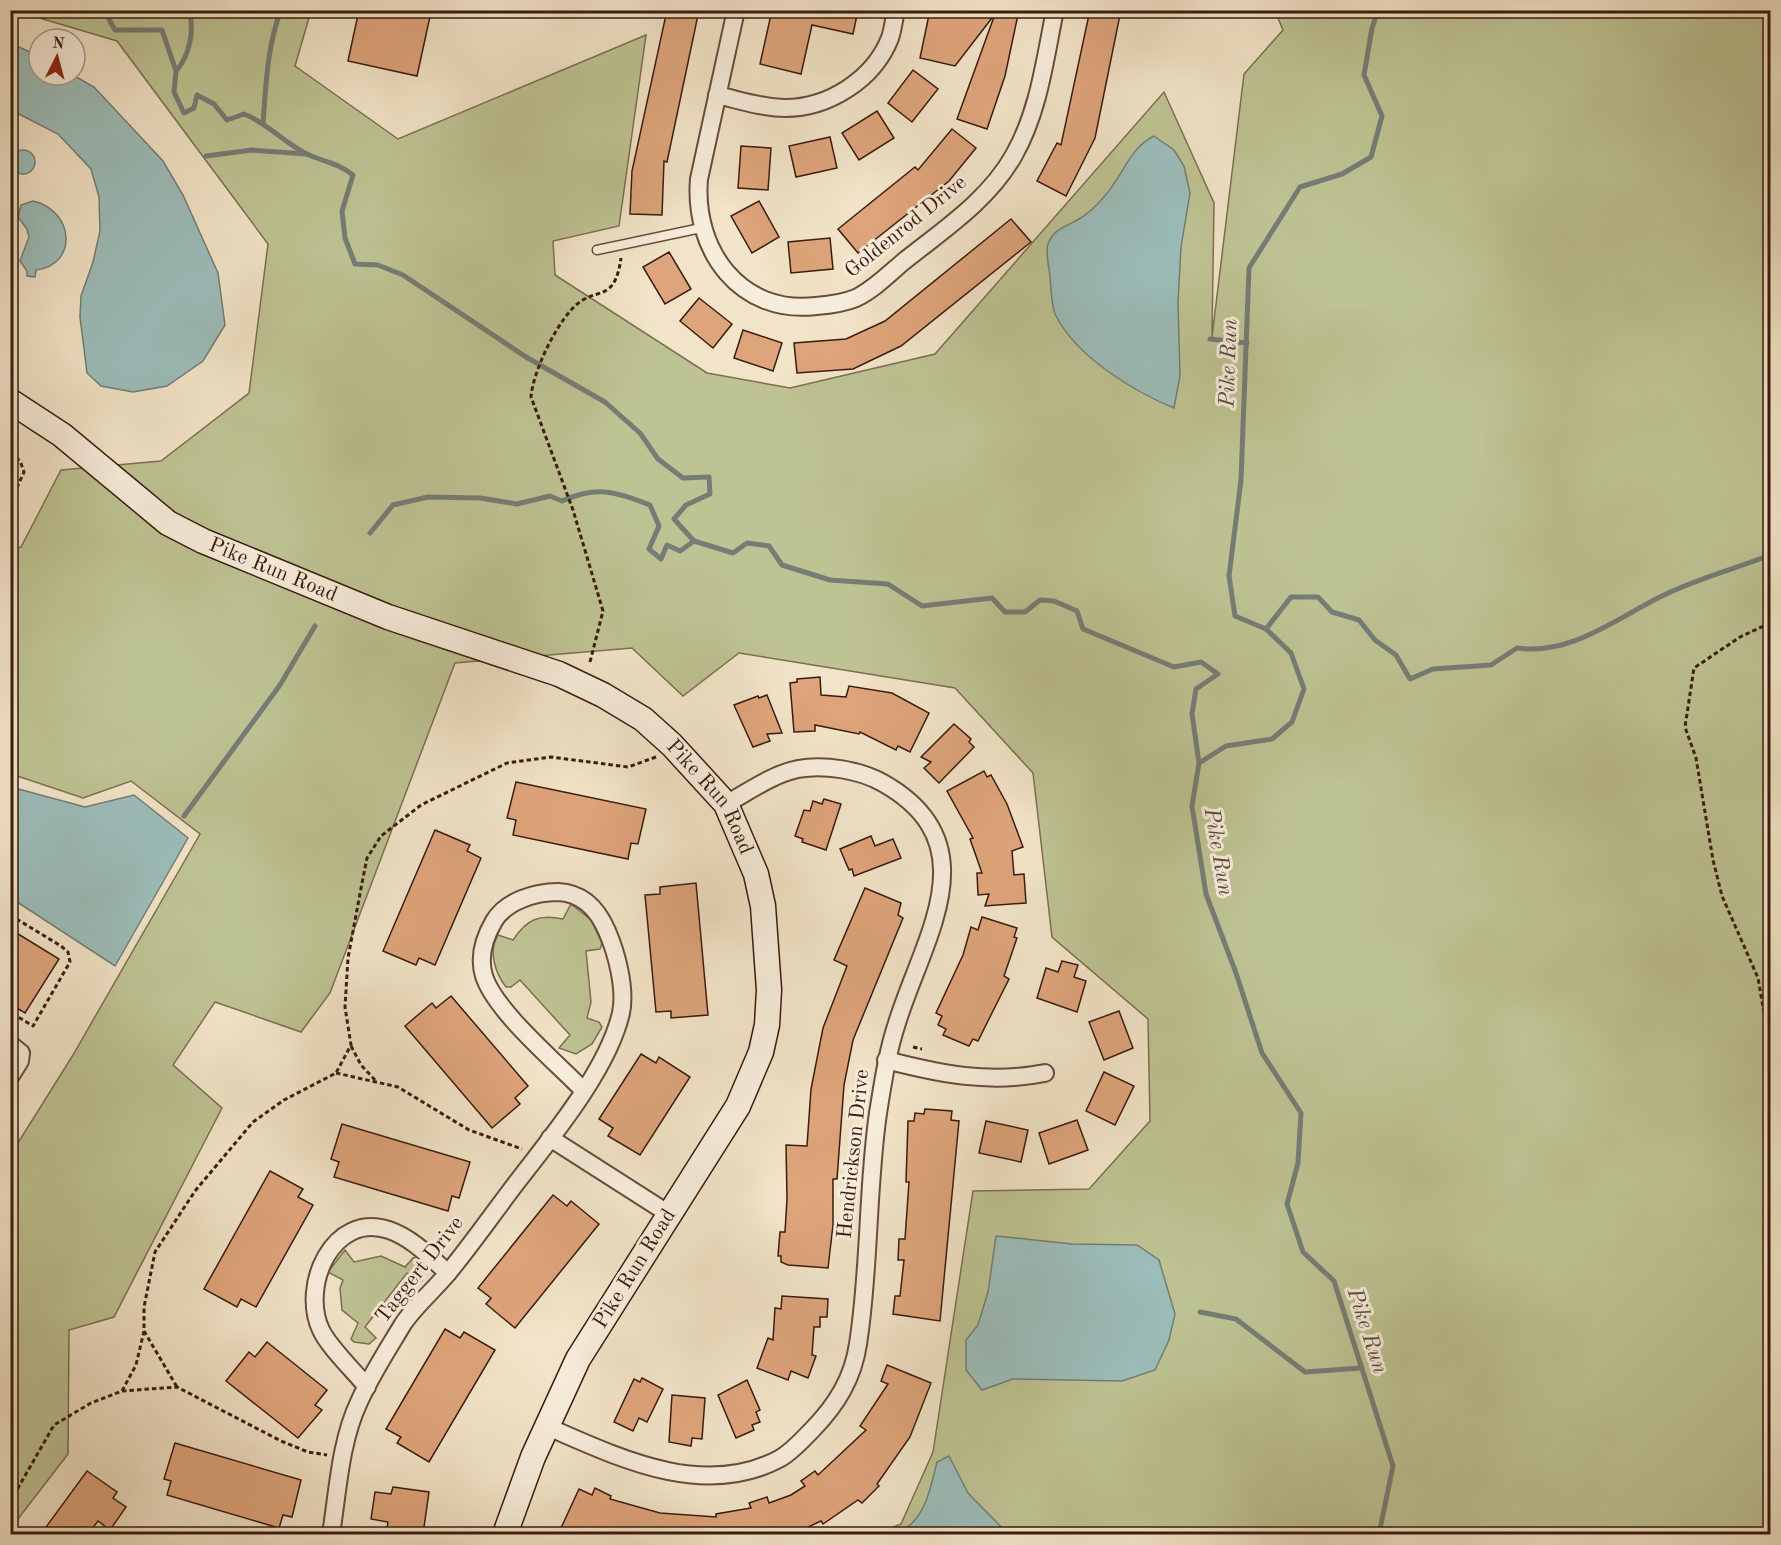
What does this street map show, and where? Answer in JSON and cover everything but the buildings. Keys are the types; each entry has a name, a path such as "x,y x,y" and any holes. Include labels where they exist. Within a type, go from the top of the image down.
{"street":[{"name":"Goldenrod Drive","path":"736,10 699,179 697,203 701,228 710,249 726,274 748,291 773,302 803,308 856,298 970,208 1014,156 1036,98 1055,10"},
{"path":"717,95 786,108 820,103 844,93 863,77 879,58 890,37 896,10"},
{"name":"Pike Run Road","path":"10,401 62,435 168,523 203,542 388,617 559,674 603,695 643,719 672,745 726,804 756,874 763,906 769,990 767,1025 761,1052 738,1106 578,1359 533,1457 505,1534"},
{"name":"Hendrickson Drive","path":"548,1427 618,1458 664,1472 687,1475 746,1473 780,1458 794,1448 830,1412 848,1381 858,1345 877,1119 886,1060 897,1021 934,928 943,868 934,835 915,807 897,791 876,780 843,770 799,769 777,776 726,804"},
{"name":"Taggert Drive","path":"331,1534 348,1434 358,1402 405,1322 448,1273 550,1138 583,1090 612,1043 621,1011 622,995 613,944 602,919 585,899 560,892 531,895 510,905 496,918 482,944 484,975 498,1002 583,1090"},
{"path":"10,1044 21,1053 20,1061 10,1077"},
{"path":"886,1060 945,1075 988,1080 1045,1073"},
{"path":"550,1138 669,1214"},
{"path":"367,1387 321,1330 315,1303 315,1286 322,1261 330,1248 344,1235 364,1229 389,1229 410,1240 448,1273"}],"lane":[{"path":"597,250 701,228"}],"path":[{"path":"590,662 603,611 573,510 531,397 535,376 571,310 583,300 611,289 618,278 623,245"},
{"path":"10,453 20,460 24,472 10,503"},
{"path":"1770,623 1740,637 1694,668 1685,727 1696,758 1722,897 1758,978 1770,1048"},
{"path":"376,1081 362,1065 351,1045 345,1007 348,958 367,858 381,836 421,805 507,763 551,757 628,767 662,754"},
{"path":"10,915 62,946 68,952 70,962 33,1026 10,1012"},
{"path":"122,1391 136,1365 144,1331 144,1307 155,1252 195,1191 253,1122 284,1100 336,1073 351,1045"},
{"path":"336,1073 398,1087 469,1130 526,1150"},
{"path":"144,1331 177,1387"},
{"path":"10,1502 54,1425 91,1403 122,1391 177,1387 281,1441 308,1452 329,1456"}],"green space":[{"path":"16,11 311,11 295,66 398,139 646,35 619,226 553,241 555,275 707,373 790,388 935,354 1164,92 1214,203 1212,337 1244,74 1283,30 1275,11 1770,11 1770,1534 875,1534 901,1524 933,1452 973,1191 1089,1189 1150,1121 1148,1019 1052,937 1033,773 955,688 739,653 683,696 632,648 455,663 330,993 301,1032 215,1002 173,1065 222,1108 114,1317 69,1330 68,1454 11,1528 11,1154 73,1055 200,834 131,781 83,798 11,774 11,550 21,547 61,470 161,461 249,393 268,244 117,41 87,32 87,27 70,27"},
{"path":"571,904 591,920 602,943 600,949 586,951 591,1002 587,1018 599,1022 602,1027 592,1044 576,1054 559,1048 570,1035 520,980 511,987 506,987 496,969 493,955 498,935 513,940 523,927 534,920 547,917 563,919"},
{"path":"345,1250 354,1262 381,1256 405,1267 413,1258 418,1257 425,1270 422,1281 418,1282 407,1273 365,1327 376,1338 369,1344 354,1342 351,1339 358,1323 342,1310 340,1288 343,1280 328,1272"}],"water":[{"path":"10,43 27,51 27,87 87,87 87,83 94,87 163,161 183,195 218,273 225,325 203,361 167,386 133,392 101,386 87,373 80,317 81,296 93,262 100,231 99,197 91,169 58,134 11,110"},
{"path":"1154,136 1174,150 1184,166 1190,193 1181,247 1178,303 1180,376 1174,408 1141,392 1108,371 1092,359 1065,331 1053,307 1047,255 1048,244 1054,234 1095,207 1110,190 1138,148"},
{"path":"23,150 31,154 35,162 31,170 23,174 15,170 11,162 15,154"},
{"path":"33,201 47,207 57,215 66,237 65,249 59,259 50,266 36,270 35,277 27,276 27,271 20,261 29,237 27,229 18,217 21,205"},
{"path":"11,787 85,807 134,795 188,838 115,966 11,898"},
{"path":"996,1236 1072,1244 1137,1245 1159,1260 1175,1314 1169,1340 1155,1370 1122,1381 1013,1379 982,1390 966,1370 966,1340 978,1325 988,1292"},
{"path":"949,1456 968,1493 1008,1534 897,1534 914,1521 920,1513 929,1494 937,1462"}],"waterway":[{"path":"104,10 115,30 162,30 176,71 174,92 184,113 194,108 197,95 214,104 227,120 244,114 300,150 337,165 353,175 342,211 345,238 355,264 378,265 403,275 526,357 605,402 640,433 658,459 683,478 709,477 710,494 686,505 674,519 694,541 733,553 747,543 769,546 782,565 830,580 888,584 922,606 992,598 1005,612 1025,612 1040,600 1054,601 1077,611 1083,629 1174,667 1201,662 1218,674 1196,689 1192,714 1199,763"},
{"path":"176,71 181,65 190,42 191,25 188,10"},
{"path":"263,123 270,52 281,10"},
{"name":"Pike Run","path":"1378,10 1372,28 1364,75 1382,116 1371,157 1342,174 1300,187 1249,268 1241,480 1229,576 1235,616 1266,629 1291,653 1304,689 1292,722 1272,739 1226,746 1199,763 1192,806 1206,894 1236,973 1262,1053 1301,1113 1298,1163 1287,1204 1303,1252 1334,1281 1393,1466 1379,1534"},
{"path":"206,156 252,150 306,154"},
{"path":"1210,339 1247,343"},
{"path":"370,533 393,505 428,497 480,498 517,504 550,496 562,501 586,493 606,492 650,505 659,526 649,549 661,559 667,545 680,551 694,541"},
{"path":"1266,629 1291,597 1318,597 1332,612 1359,620 1375,640 1396,655 1410,679 1433,669 1491,665 1517,648 1537,649 1574,641 1675,590 1770,555"},
{"path":"184,816 280,685 315,626"},
{"path":"1200,1312 1236,1319 1305,1372 1361,1368"}]}
